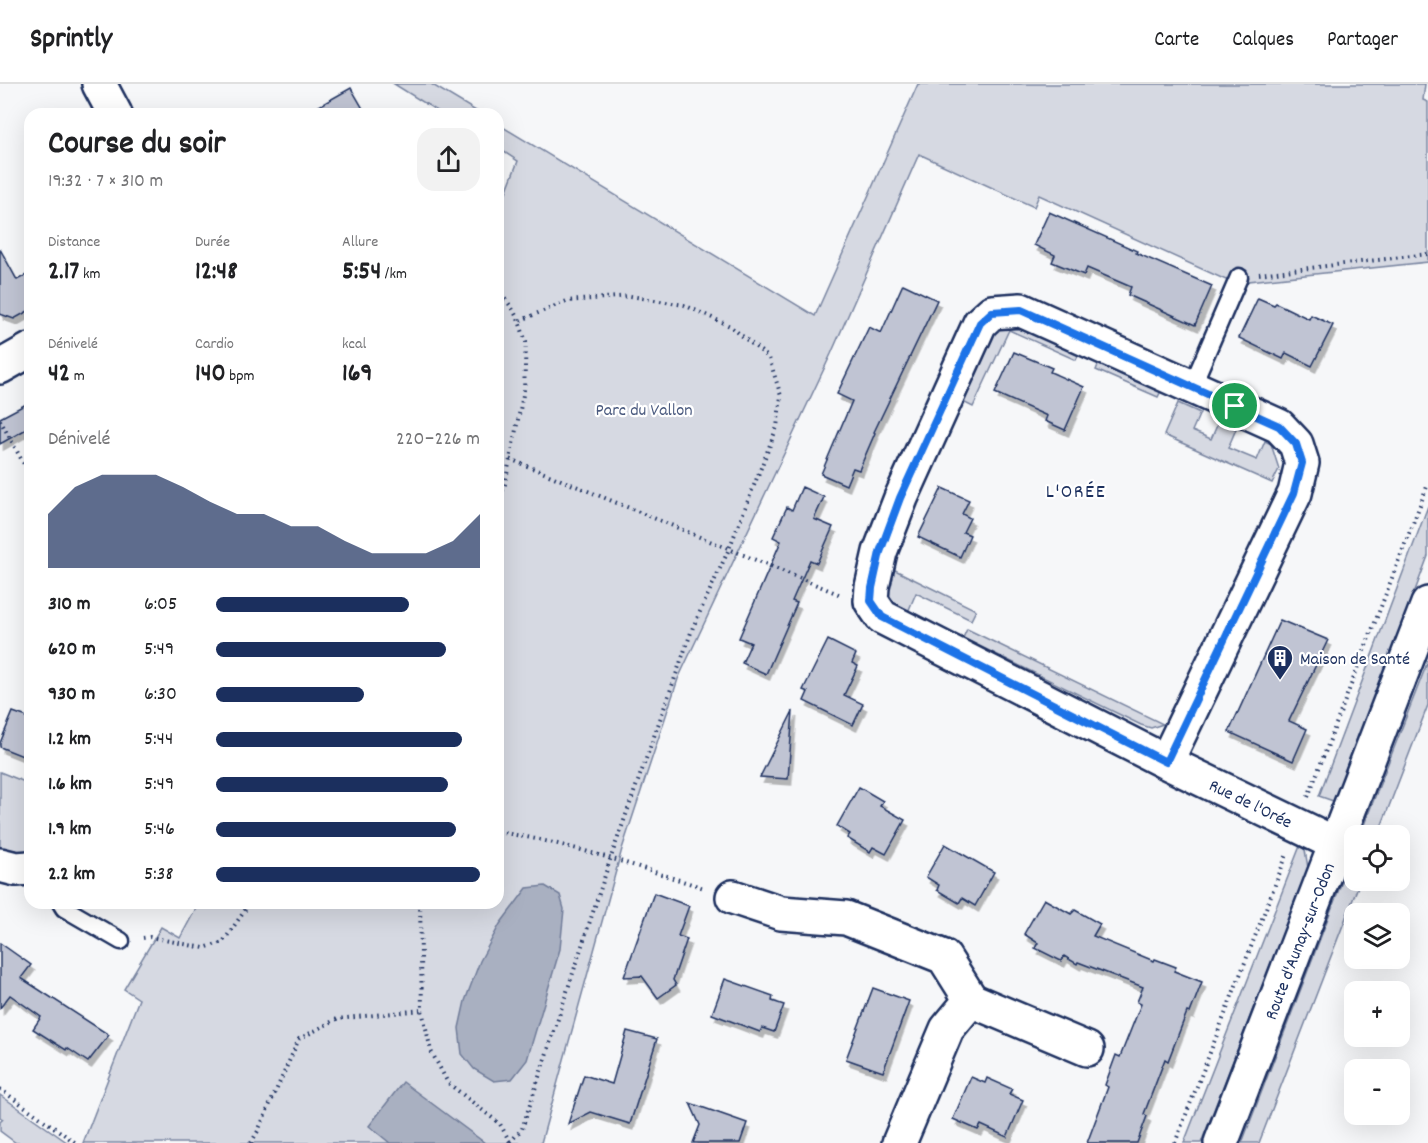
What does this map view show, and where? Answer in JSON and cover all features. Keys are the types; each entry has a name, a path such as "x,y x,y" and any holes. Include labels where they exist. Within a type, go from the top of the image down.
{"street":[{"path":"99,84 112,108"},
{"path":"871,601 880,552 900,498 980,323 992,312 1021,310 1279,426 1296,444 1302,463 1294,493 1166,762"},
{"path":"0,367 24,353"},
{"name":"Rue de l'Orée","path":"871,601 882,617 1166,762 1336,844"},
{"name":"Route d'Aunay-sur-Odon","path":"1221,1143 1428,604"},
{"path":"0,865 24,868"},
{"path":"733,897 781,913 846,918 944,957 971,1000 1087,1049"},
{"path":"899,1143 948,1029 971,1000"}],"lane":[{"path":"1192,386 1239,277"},
{"path":"66,909 121,941"}],"path":[{"path":"1239,277 1428,254"},
{"path":"420,909 422,1010 431,1051 448,1083 500,1124 510,1142 522,1129 611,857 693,627 729,549 777,427 781,396 769,358 730,326 684,305 630,296 567,301 519,321"},
{"path":"504,297 519,321 526,342 524,390 504,487"},
{"path":"0,420 24,464"},
{"path":"510,459 840,595 871,601"},
{"path":"1306,802 1428,484"},
{"path":"504,833 611,857 733,897"},
{"path":"1175,1143 1287,854"},
{"path":"121,941 150,937 204,948 223,942 246,909"},
{"path":"251,1143 299,1039 337,1019 422,1010"},
{"path":"0,1089 76,1143"}],"green space":[{"path":"394,84 431,84 471,108 432,108"},
{"name":"Parc du Vallon","path":"918,84 1425,84 1423,100 1428,102 1428,262 1248,281 1226,280 1039,195 1034,207 919,154 831,354 678,679 622,849 541,1143 83,1143 139,999 124,989 161,927 180,938 196,909 504,909 504,197 518,161 504,152 504,128 815,316"},
{"path":"1013,319 1080,352 1076,360 1009,330 973,407 961,401 994,328"},
{"path":"1105,362 1158,386 1160,393 1158,397 1096,370 1098,365"},
{"path":"1178,403 1200,413 1192,431 1211,439 1219,421 1236,429 1228,448 1257,460 1265,441 1271,444 1279,469 1272,483 1164,435"},
{"path":"1428,506 1428,556 1336,802 1319,796"},
{"path":"893,569 976,610 971,620 916,593 908,612 900,608 890,600 886,590"},
{"path":"967,629 1163,724 1151,728 1141,725 963,638"},
{"path":"1428,661 1428,705 1382,825 1364,825"},
{"path":"0,772 24,782 24,853 0,852"},
{"path":"1300,846 1305,850 1308,868 1201,1143 1184,1143"},
{"path":"1344,876 1344,891 1356,891 1352,903 1344,903 1344,923 1259,1143 1242,1143"},
{"path":"0,1095 68,1143 16,1143 0,1131 0,1122 3,1119 0,1117"}],"water":[{"path":"545,886 560,895 564,909 560,949 527,1060 512,1079 494,1081 474,1069 462,1054 459,1028 465,1001 480,961 500,924 527,888"},
{"path":"403,1082 485,1143 390,1143 369,1126"}],"building":[{"path":"351,88 363,108 316,108"},
{"path":"1049,212 1212,286 1195,325 1128,295 1131,287 1087,268 1084,275 1052,262 1055,255 1034,245"},
{"path":"0,249 17,280 24,276 24,313 14,319 0,314"},
{"path":"903,284 937,300 874,432 859,470 853,468 846,485 821,474 852,401 837,394 869,327 881,333"},
{"path":"1258,298 1274,305 1276,303 1309,319 1311,315 1333,325 1312,366 1286,353 1283,359 1239,338"},
{"path":"1014,352 1052,368 1050,372 1084,387 1065,430 1045,421 1047,416 995,393"},
{"path":"24,405 24,430 0,444 0,418"},
{"path":"802,487 824,497 814,519 833,527 817,563 810,560 792,601 797,603 766,674 742,663 751,643 739,638 781,541 773,537 787,507 792,510"},
{"path":"942,488 969,500 962,514 970,518 963,532 970,535 960,557 918,537"},
{"name":"Maison de Santé","path":"1280,620 1328,640 1289,721 1307,729 1293,761 1229,732"},
{"path":"828,640 856,654 852,663 858,666 844,695 863,704 853,725 804,701 808,692 803,690"},
{"path":"793,711 788,779 760,777"},
{"path":"13,712 24,716 24,757 0,747"},
{"path":"859,787 883,801 880,806 905,820 886,854 873,847 870,852 847,838 850,834 837,826"},
{"path":"945,844 994,872 975,906 962,898 959,903 937,890 939,885 926,877"},
{"path":"654,893 689,906 678,936 687,939 673,980 676,985 658,998 642,976 624,977"},
{"path":"1044,899 1071,914 1075,910 1100,924 1093,936 1154,961 1155,959 1176,967 1174,971 1202,982 1190,1013 1187,1012 1168,1061 1165,1059 1144,1114 1147,1116 1137,1143 1087,1143 1108,1087 1105,1085 1116,1055 1120,1057 1141,1004 1137,1002 1143,987 1078,962 1077,964 1064,956 1061,961 1035,948 1038,943 1024,934"},
{"path":"0,943 31,965 21,978 109,1035 88,1062 33,1029 41,1017 10,995 0,1008"},
{"path":"725,979 773,996 772,1001 784,1005 774,1032 762,1028 760,1032 712,1014"},
{"path":"873,988 909,1001 883,1072 846,1059"},
{"path":"627,1031 657,1039 630,1124 591,1112 568,1124 584,1075 612,1084"},
{"path":"971,1077 985,1083 987,1078 1012,1089 1009,1094 1023,1100 1007,1137 981,1125 978,1130 953,1119"},
{"path":"690,1103 747,1123 740,1143 693,1143 700,1125"}],"place":[{"name":"Maison de Santé","path":"1280,681"}],"district":[{"name":"L'ORÉE","path":"1076,490"}],"route":[{"path":"1021,310 1235,406 1279,426 1296,444 1302,463 1294,493 1166,762 882,617 871,601 880,552 900,498 980,323 992,312 1021,310"}]}
